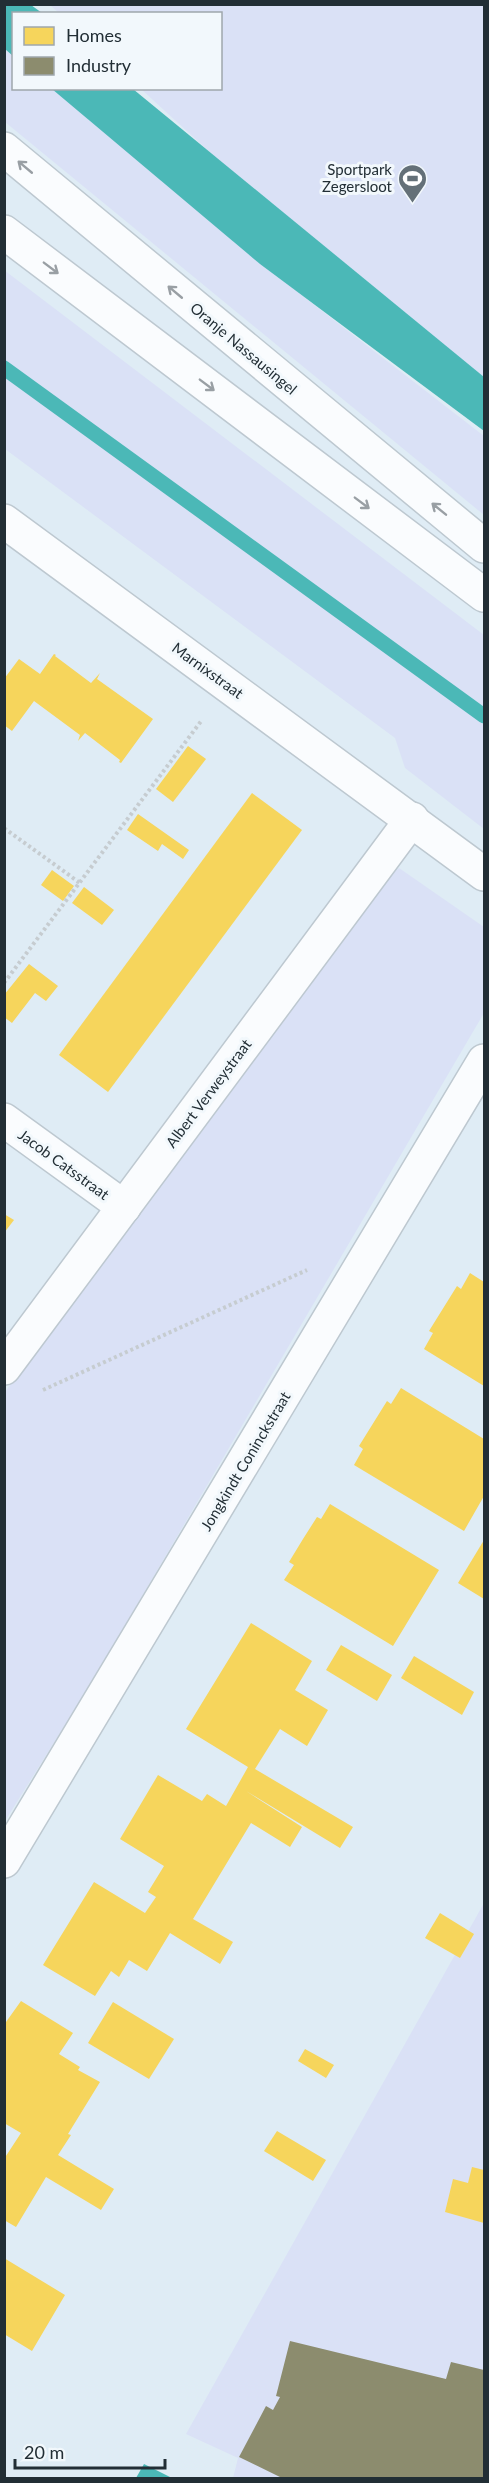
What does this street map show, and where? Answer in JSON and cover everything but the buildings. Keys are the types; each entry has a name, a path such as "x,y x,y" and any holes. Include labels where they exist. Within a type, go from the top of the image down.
{"street":[{"name":"Oranje Nassausingel","path":"4,149 484,546"},
{"path":"4,232 484,595"},
{"name":"Marnixstraat","path":"4,521 484,874"},
{"name":"Albert Verweystraat","path":"4,1368 412,819"},
{"name":"Jongkindt Coninckstraat","path":"4,1861 484,1061"},
{"name":"Jacob Catsstraat","path":"4,1120 124,1207"}],"path":[{"path":"4,983 228,685"},
{"path":"4,828 80,883"},
{"path":"37,1393 315,1266"}],"shaded area":[{"name":"Sportpark Zegersloot","path":"50,5 484,5 484,383 262,200 142,90 222,90 222,12 58,12"},
{"path":"4,22 12,30 12,90 78,90 282,280 484,436 484,515 5,122"},
{"path":"4,270 484,635 484,829 405,768 395,738 5,449"},
{"path":"399,868 484,927 484,1013 90,1685 5,1821 5,1392 382,881"},
{"path":"484,1903 484,2478 233,2478 238,2458 186,2434"}],"water":[{"path":"5,4 31,5 41,12 12,12 12,55 5,49"},
{"path":"53,90 134,90 484,377 484,431 260,264"},
{"path":"144,2464 172,2478 136,2478"}],"waterway":[{"path":"4,368 484,716"}],"place":[{"name":"Sportpark Zegersloot","path":"413,204"}]}
